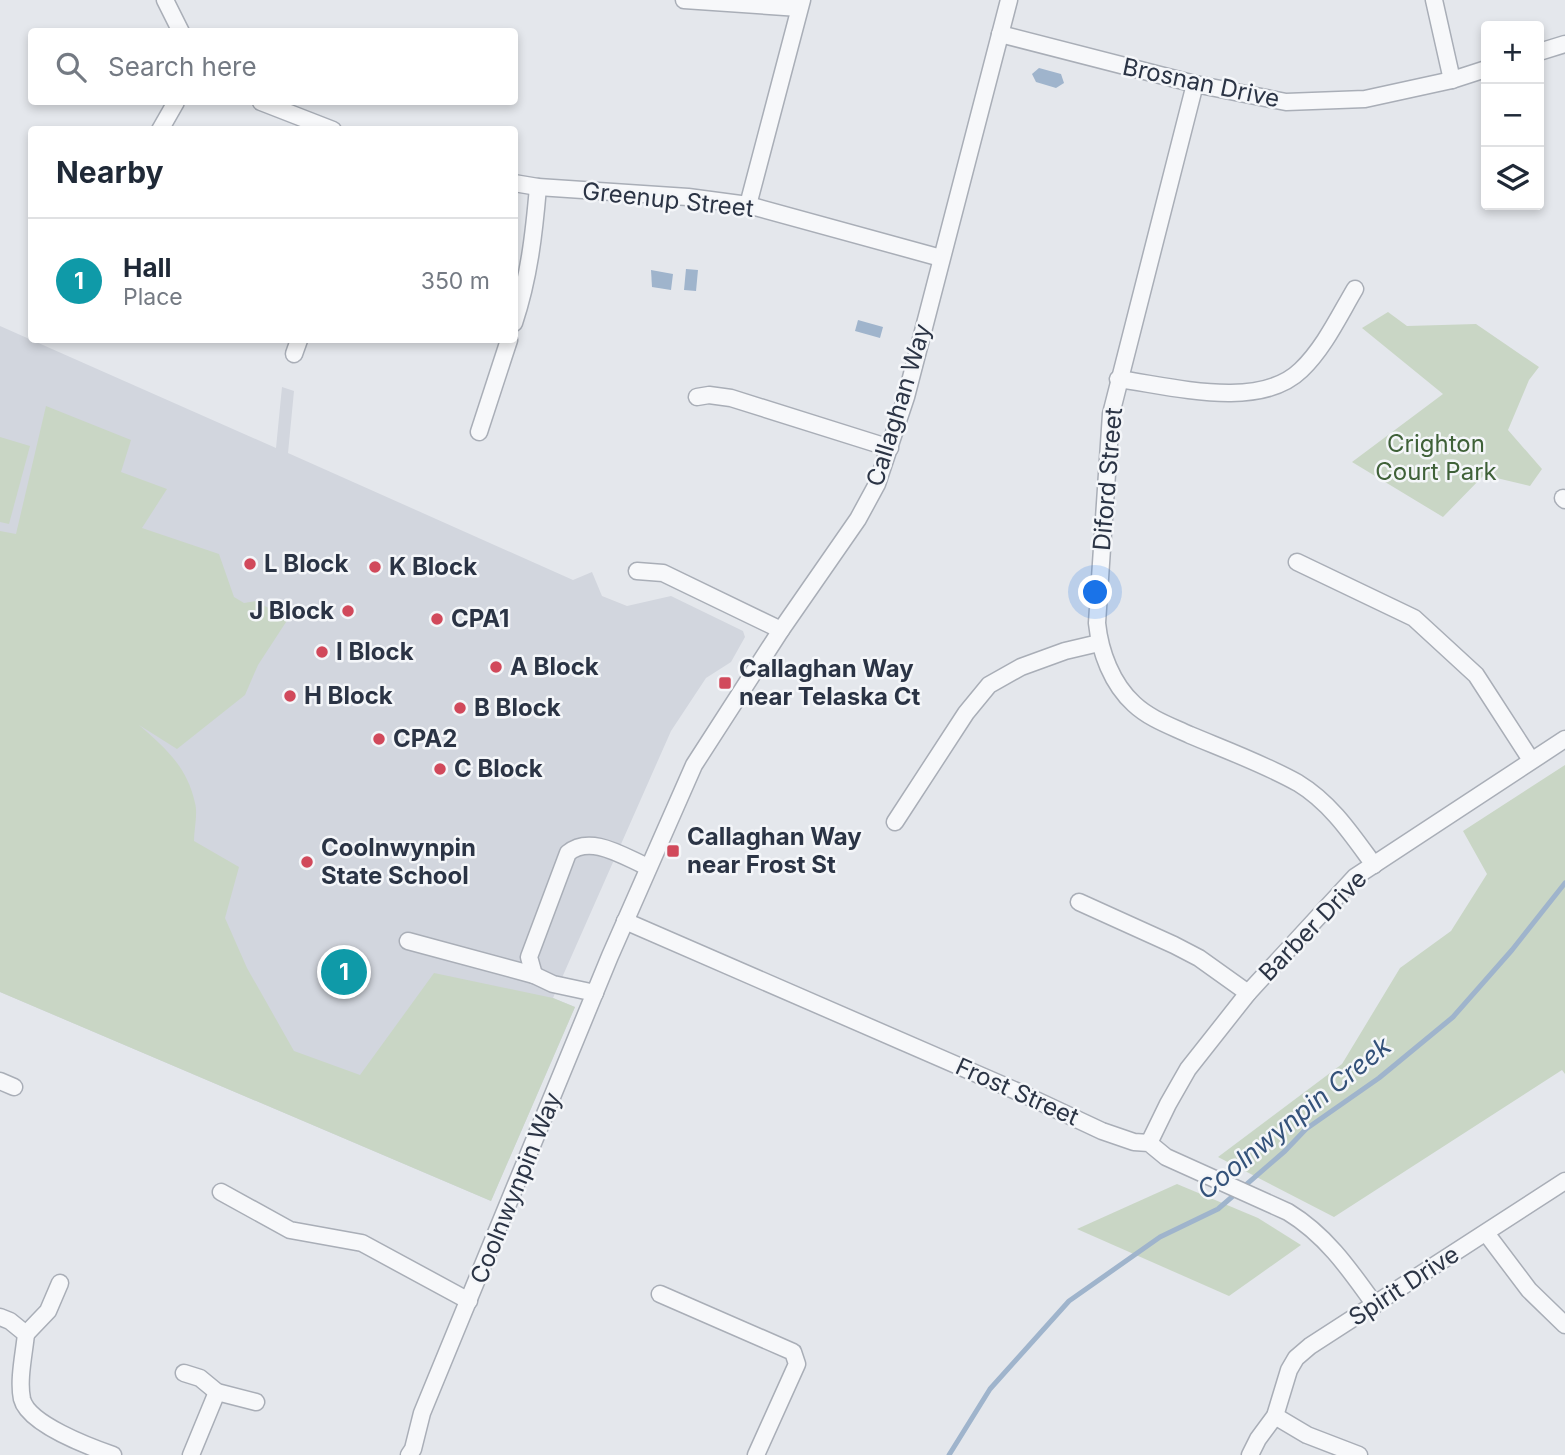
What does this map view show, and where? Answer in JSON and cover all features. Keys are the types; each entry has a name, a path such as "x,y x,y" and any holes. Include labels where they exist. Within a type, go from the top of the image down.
{"street":[{"path":"165,0 179,28"},
{"path":"684,0 800,4 748,205"},
{"name":"Callaghan Way","path":"625,921 694,765 781,630 858,519 877,484 906,397 1009,0"},
{"path":"1434,0 1452,79"},
{"name":"Brosnan Drive","path":"1000,34 1195,84 1286,102 1326,103 1365,99 1481,70"},
{"path":"1544,50 1565,44"},
{"name":"Diford Street","path":"1195,84 1111,414 1097,623 1099,643 1112,676 1133,704 1160,722 1299,784 1336,813 1374,865"},
{"path":"162,126 174,105"},
{"path":"269,105 323,126"},
{"name":"Greenup Street","path":"518,184 748,205 942,258"},
{"path":"518,311 534,239 538,187"},
{"path":"1118,379 1228,394 1250,393 1284,383 1301,371 1317,352 1355,289"},
{"path":"480,432 508,343"},
{"path":"697,397 731,398 890,448"},
{"path":"1297,562 1414,618 1476,675 1531,760"},
{"path":"637,571 663,573 781,630"},
{"path":"895,822 966,713 989,685 1021,667 1065,651 1099,643"},
{"name":"Barber Drive","path":"1149,1143 1167,1104 1188,1069 1248,993 1354,877 1565,739"},
{"path":"534,975 529,957 568,853 575,847 596,845 648,867"},
{"path":"1079,902 1199,958 1248,993"},
{"name":"Coolnwynpin Way","path":"416,1453 422,1413 625,921"},
{"name":"Frost Street","path":"625,921 1102,1131 1134,1142 1149,1143 1166,1157 1288,1212 1301,1220 1334,1250 1374,1305"},
{"path":"408,942 534,975 553,984 595,992"},
{"name":"Spirit Drive","path":"1250,1455 1275,1416 1284,1382 1296,1358 1310,1346 1565,1181"},
{"path":"221,1192 290,1230 362,1242 469,1301"},
{"path":"1486,1233 1529,1290 1565,1325"},
{"path":"60,1283 48,1311 26,1334 22,1398 26,1409 35,1418 113,1455"},
{"path":"660,1294 793,1352 797,1364 756,1455"},
{"path":"0,1317 26,1334"},
{"path":"184,1373 200,1377 217,1392 256,1402"},
{"path":"191,1455 217,1392"},
{"path":"1275,1416 1307,1435 1359,1455"}],"shaded area":[{"name":"Coolnwynpin State School","path":"0,326 28,338 28,343 38,343 276,448 282,387 294,391 288,453 573,580 592,572 602,596 627,606 671,596 743,631 745,637 731,662 706,678 671,731 553,998 575,1007 491,1201 0,992"}],"green space":[{"name":"Crighton Court Park","path":"1388,312 1407,326 1476,324 1539,367 1529,380 1508,430 1542,469 1530,486 1484,475 1443,517 1352,462 1443,394 1362,328"},
{"path":"46,406 131,440 121,472 167,489 142,528 219,554 234,597 244,603 256,601 288,619 258,665 245,695 177,749 139,725 166,750 187,778 196,807 194,841 239,867 225,918 247,968 294,1051 360,1075 434,973 553,998 575,1007 491,1201 0,992 0,531 16,534"},
{"path":"0,437 30,446 9,524 0,522"},
{"path":"1565,765 1565,1074 1562,1070 1334,1217 1218,1157 1342,1064 1400,968 1451,931 1487,874 1463,831"},
{"path":"1177,1184 1258,1218 1301,1245 1229,1296 1077,1229"}],"water":[{"path":"1039,68 1061,74 1064,83 1056,88 1036,82 1032,74"},
{"path":"686,269 698,270 696,291 684,290"},
{"path":"651,270 673,274 671,290 652,287"},
{"path":"858,320 883,327 880,338 855,331"}],"waterway":[{"name":"Coolnwynpin Creek","path":"949,1455 990,1389 1069,1301 1160,1237 1218,1209 1285,1151 1306,1129 1379,1078 1453,1017 1512,950 1565,883"}],"place":[{"name":"L Block","path":"250,564"},
{"name":"K Block","path":"375,567"},
{"name":"J Block","path":"348,611"},
{"name":"CPA1","path":"437,619"},
{"name":"I Block","path":"322,652"},
{"name":"A Block","path":"496,667"},
{"name":"Callaghan Way near Telaska Ct","path":"725,683"},
{"name":"H Block","path":"290,696"},
{"name":"B Block","path":"460,708"},
{"name":"CPA2","path":"379,739"},
{"name":"C Block","path":"440,769"},
{"name":"Callaghan Way near Frost St","path":"673,851"},
{"name":"Coolnwynpin State School","path":"307,862"},
{"name":"Hall","path":"344,972"}]}
